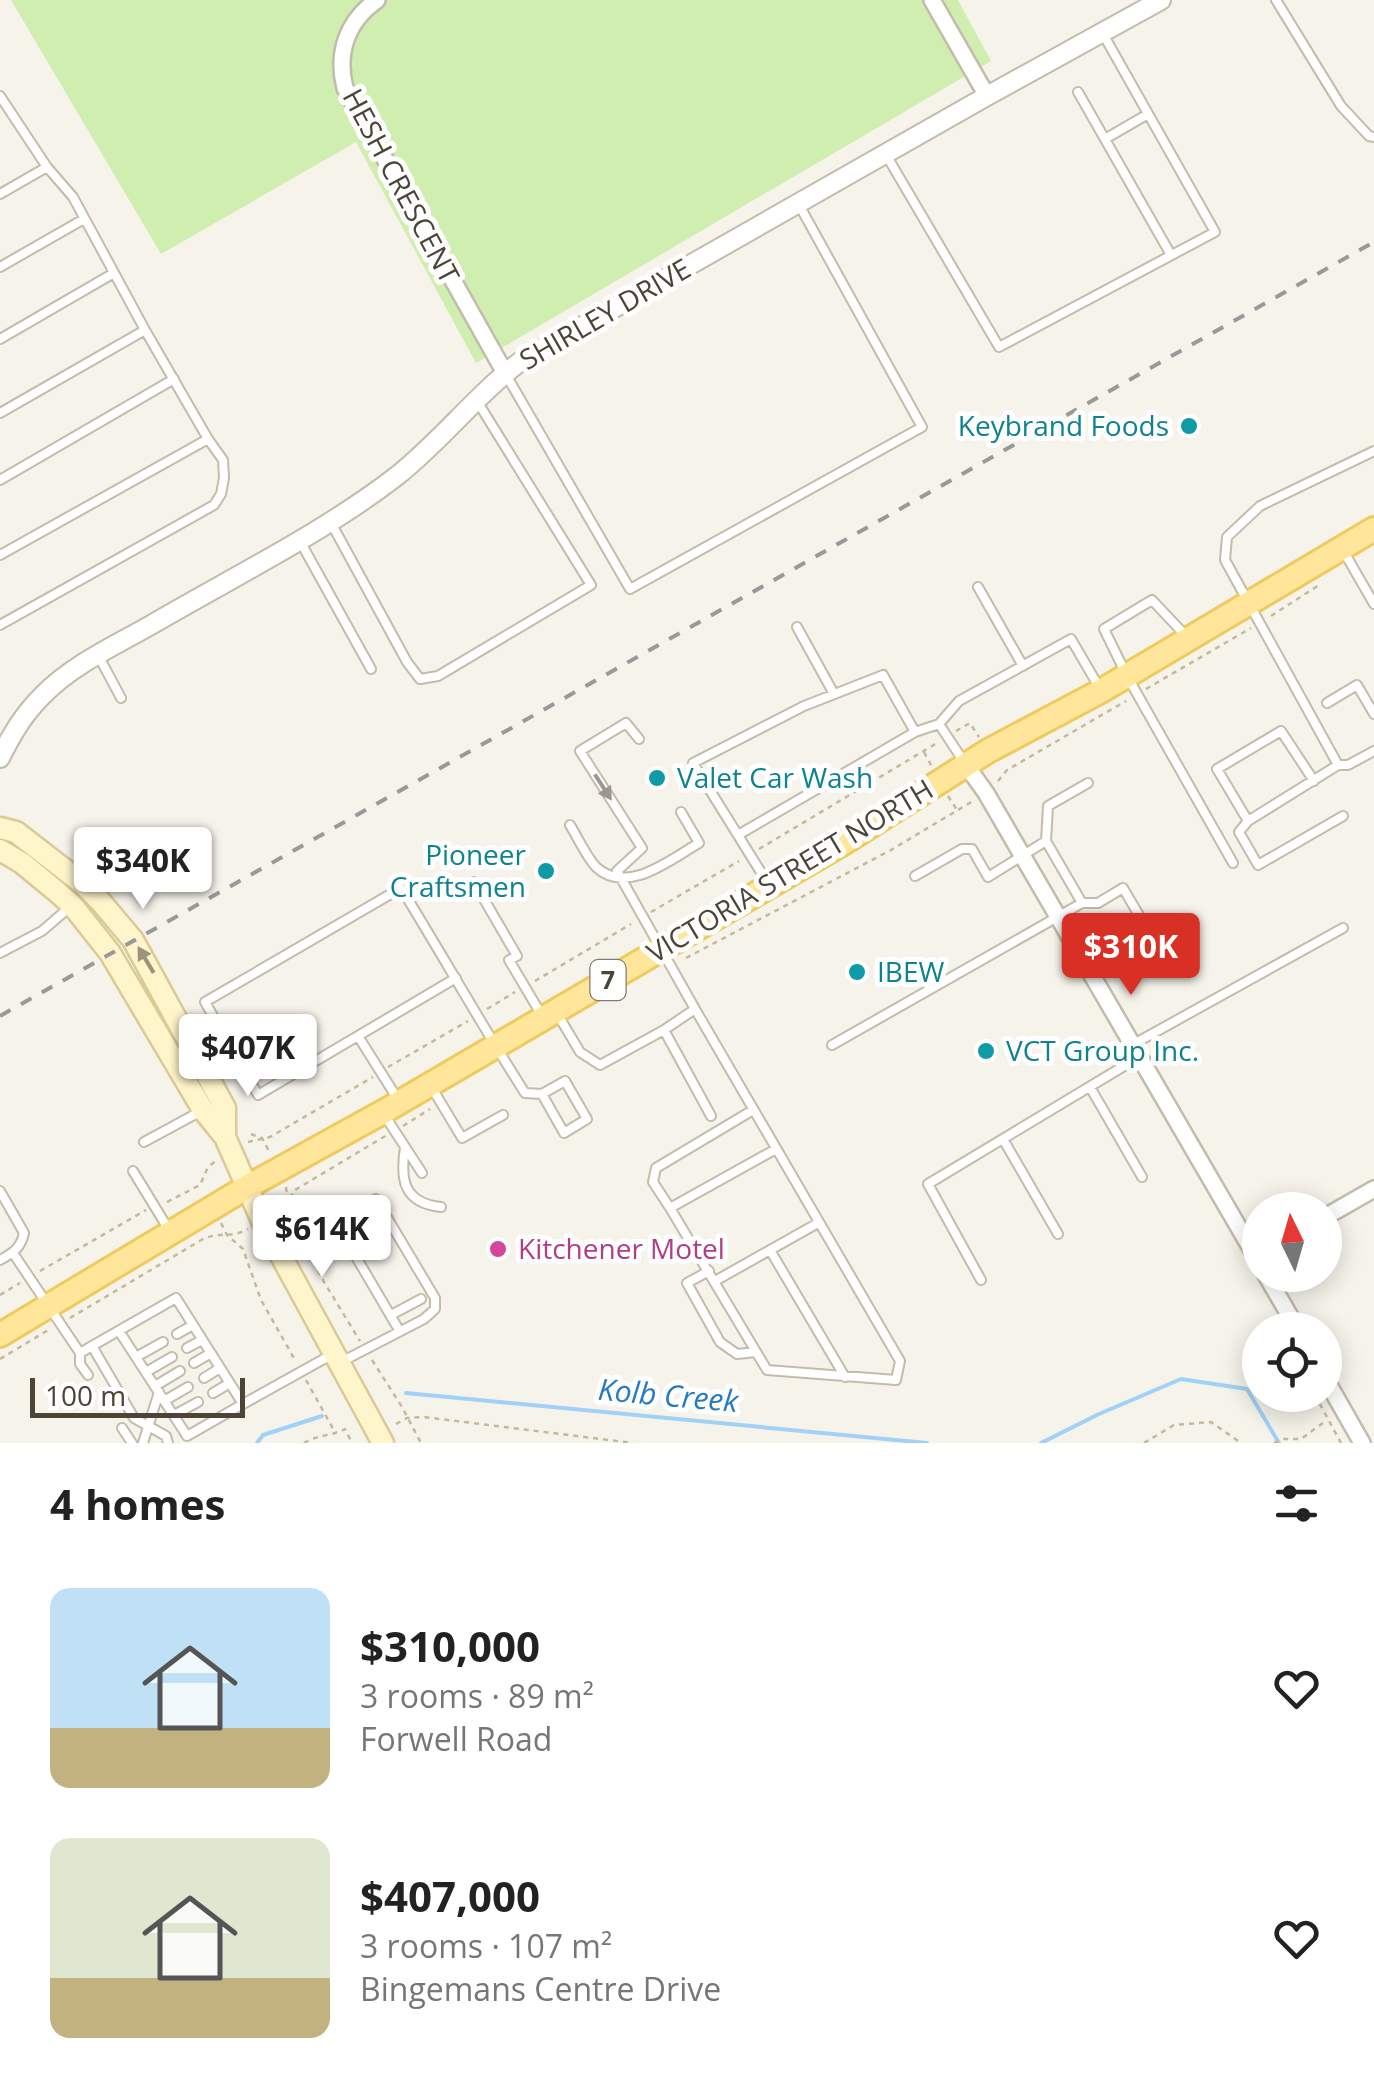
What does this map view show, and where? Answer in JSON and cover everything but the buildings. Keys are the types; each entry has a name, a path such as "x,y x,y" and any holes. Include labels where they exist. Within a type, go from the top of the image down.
{"main road":[{"name":"VICTORIA STREET NORTH","path":"0,1335 55,1315 247,1187 396,1113 430,1084 845,842 966,765 1101,691 1132,685 1190,639 1254,613 1342,548 1373,534"},
{"path":"0,828 16,832 82,883 134,940 225,1108 225,1137"},
{"path":"0,850 22,863 72,906 110,953 203,1110 225,1137 262,1221 383,1443"}],"street":[{"name":"HESH CRESCENT","path":"378,0 359,16 346,38 341,63 345,88 505,374"},
{"path":"932,0 987,96"},
{"name":"SHIRLEY DRIVE","path":"0,758 17,724 45,693 98,655 330,522 398,475 505,374 568,333 798,202 1162,0"},
{"path":"966,765 1242,1230"},
{"path":"1342,1207 1374,1188"},
{"path":"1342,1408 1362,1443"}],"lane":[{"path":"1276,0 1341,106 1369,136 1374,136"},
{"path":"885,153 999,347 1214,232 1102,32"},
{"path":"1078,92 1172,255"},
{"path":"0,96 47,167 73,197 145,330 223,460 224,478 214,505 0,625"},
{"path":"1105,139 1148,114"},
{"path":"0,194 47,167"},
{"path":"505,374 630,589 922,427 798,202"},
{"path":"0,267 84,219"},
{"path":"0,339 114,273"},
{"path":"0,412 145,330"},
{"path":"0,480 174,379"},
{"path":"330,522 420,679 438,676 591,585 477,401"},
{"path":"0,555 208,439"},
{"path":"1338,765 1225,560 1227,537 1260,506 1374,451"},
{"path":"299,539 371,669"},
{"path":"1342,548 1374,604"},
{"path":"978,587 1023,666"},
{"path":"1190,639 1152,600 1104,629 1233,863"},
{"path":"797,627 834,694"},
{"path":"738,836 914,732 939,724 959,701 1071,639 1101,691"},
{"path":"98,655 121,698"},
{"path":"769,886 693,763 804,706 883,675 914,732"},
{"path":"1327,703 1356,685 1374,714"},
{"path":"620,876 642,848 580,751 626,722 639,740"},
{"path":"939,724 966,765"},
{"path":"1248,821 1217,769 1281,730 1314,780"},
{"path":"1343,816 1258,865 1239,832 1248,821 1338,765 1348,765 1374,751"},
{"path":"1082,902 1046,841 1048,806 1088,783"},
{"path":"570,825 597,868 620,876 646,874 699,843 681,812"},
{"path":"915,876 962,849 972,849 988,877 1046,841"},
{"path":"620,876 900,1361 896,1380 767,1370 654,1182 656,1168 753,1110"},
{"path":"474,882 517,956 509,960 580,1052 600,1065 696,1009"},
{"path":"456,978 258,1094 206,1002 401,888 456,978 496,1046 525,1093 542,1094 565,1080 587,1119 564,1133 542,1094"},
{"path":"832,1045 1082,902 1098,903 1123,888 1140,917"},
{"path":"0,953 42,931 72,906"},
{"path":"981,1280 928,1184 1090,1087 1136,1051 1342,928"},
{"path":"664,1030 711,1116"},
{"path":"358,1036 396,1113 405,1146 422,1173"},
{"path":"430,1084 462,1138 503,1116"},
{"path":"1090,1087 1142,1176"},
{"path":"144,1142 203,1110"},
{"path":"1003,1139 1058,1234"},
{"path":"405,1146 404,1182 412,1197 426,1206 441,1207"},
{"path":"670,1208 776,1149"},
{"path":"132,1171 172,1234"},
{"path":"0,1191 24,1233 22,1244 0,1260"},
{"path":"119,1330 188,1436 300,1370 366,1349 424,1319 435,1308 435,1298 376,1198 346,1214 342,1232 399,1330"},
{"path":"715,1281 818,1222"},
{"path":"770,1250 845,1376"},
{"path":"13,1253 80,1353 80,1364 88,1376"},
{"path":"708,1270 687,1282 720,1342 737,1354 756,1352"},
{"path":"80,1353 176,1298 243,1404"},
{"path":"390,1315 421,1299"},
{"path":"178,1334 193,1325"},
{"path":"187,1348 202,1340"},
{"path":"136,1357 163,1342"},
{"path":"92,1346 134,1418 166,1436 168,1443"},
{"path":"194,1363 211,1353"},
{"path":"146,1372 172,1357"},
{"path":"204,1378 220,1368"},
{"path":"143,1443 159,1393 180,1372"},
{"path":"213,1394 230,1384"},
{"path":"159,1393 188,1387"},
{"path":"174,1416 198,1402"},
{"path":"122,1428 132,1443"}],"path":[{"path":"995,787 1003,774 1132,685 1254,613 1320,584"},
{"path":"963,727 970,723 976,732"},
{"name":"VICTORIA STREET NORTH","path":"760,849 930,747"},
{"path":"923,751 928,760"},
{"path":"999,768 1003,774"},
{"path":"952,802 958,812"},
{"name":"VICTORIA STREET NORTH","path":"689,956 891,850 970,802"},
{"name":"VICTORIA STREET NORTH","path":"656,909 738,862"},
{"name":"VICTORIA STREET NORTH","path":"534,982 630,924"},
{"path":"487,1009 512,994"},
{"path":"388,1067 462,1024"},
{"path":"252,1137 270,1137 363,1083"},
{"path":"396,1113 428,1111"},
{"path":"262,1138 266,1144"},
{"path":"281,1211 295,1190 379,1140"},
{"path":"0,1295 142,1211 186,1194 204,1182 211,1164"},
{"path":"287,1188 290,1211 324,1282 421,1443"},
{"path":"226,1234 242,1250 261,1300 336,1434"},
{"path":"0,1359 55,1315 212,1235 233,1237"},
{"path":"1325,1412 1341,1443"},
{"path":"396,1424 424,1416 634,1443"},
{"path":"1274,1443 1301,1438 1327,1420"},
{"path":"1144,1443 1174,1425 1210,1422 1241,1443"},
{"path":"304,1443 345,1429 352,1443"}],"green space":[{"path":"11,0 958,0 991,61 476,363 356,142 161,254"}],"waterway":[{"name":"Kolb Creek","path":"1041,1443 1181,1379 1247,1389 1279,1443"},
{"name":"Kolb Creek","path":"406,1393 927,1443"},
{"name":"Kolb Creek","path":"257,1443 263,1435 322,1416"}],"railway":[{"path":"0,1016 1374,242"}],"place":[{"name":"Keybrand Foods","path":"1189,426"},
{"name":"Valet Car Wash","path":"657,778"},
{"name":"Pioneer Craftsmen","path":"546,871"},
{"name":"IBEW","path":"857,972"},
{"name":"VCT Group Inc.","path":"986,1051"},
{"name":"Kitchener Motel","path":"498,1249"}]}
